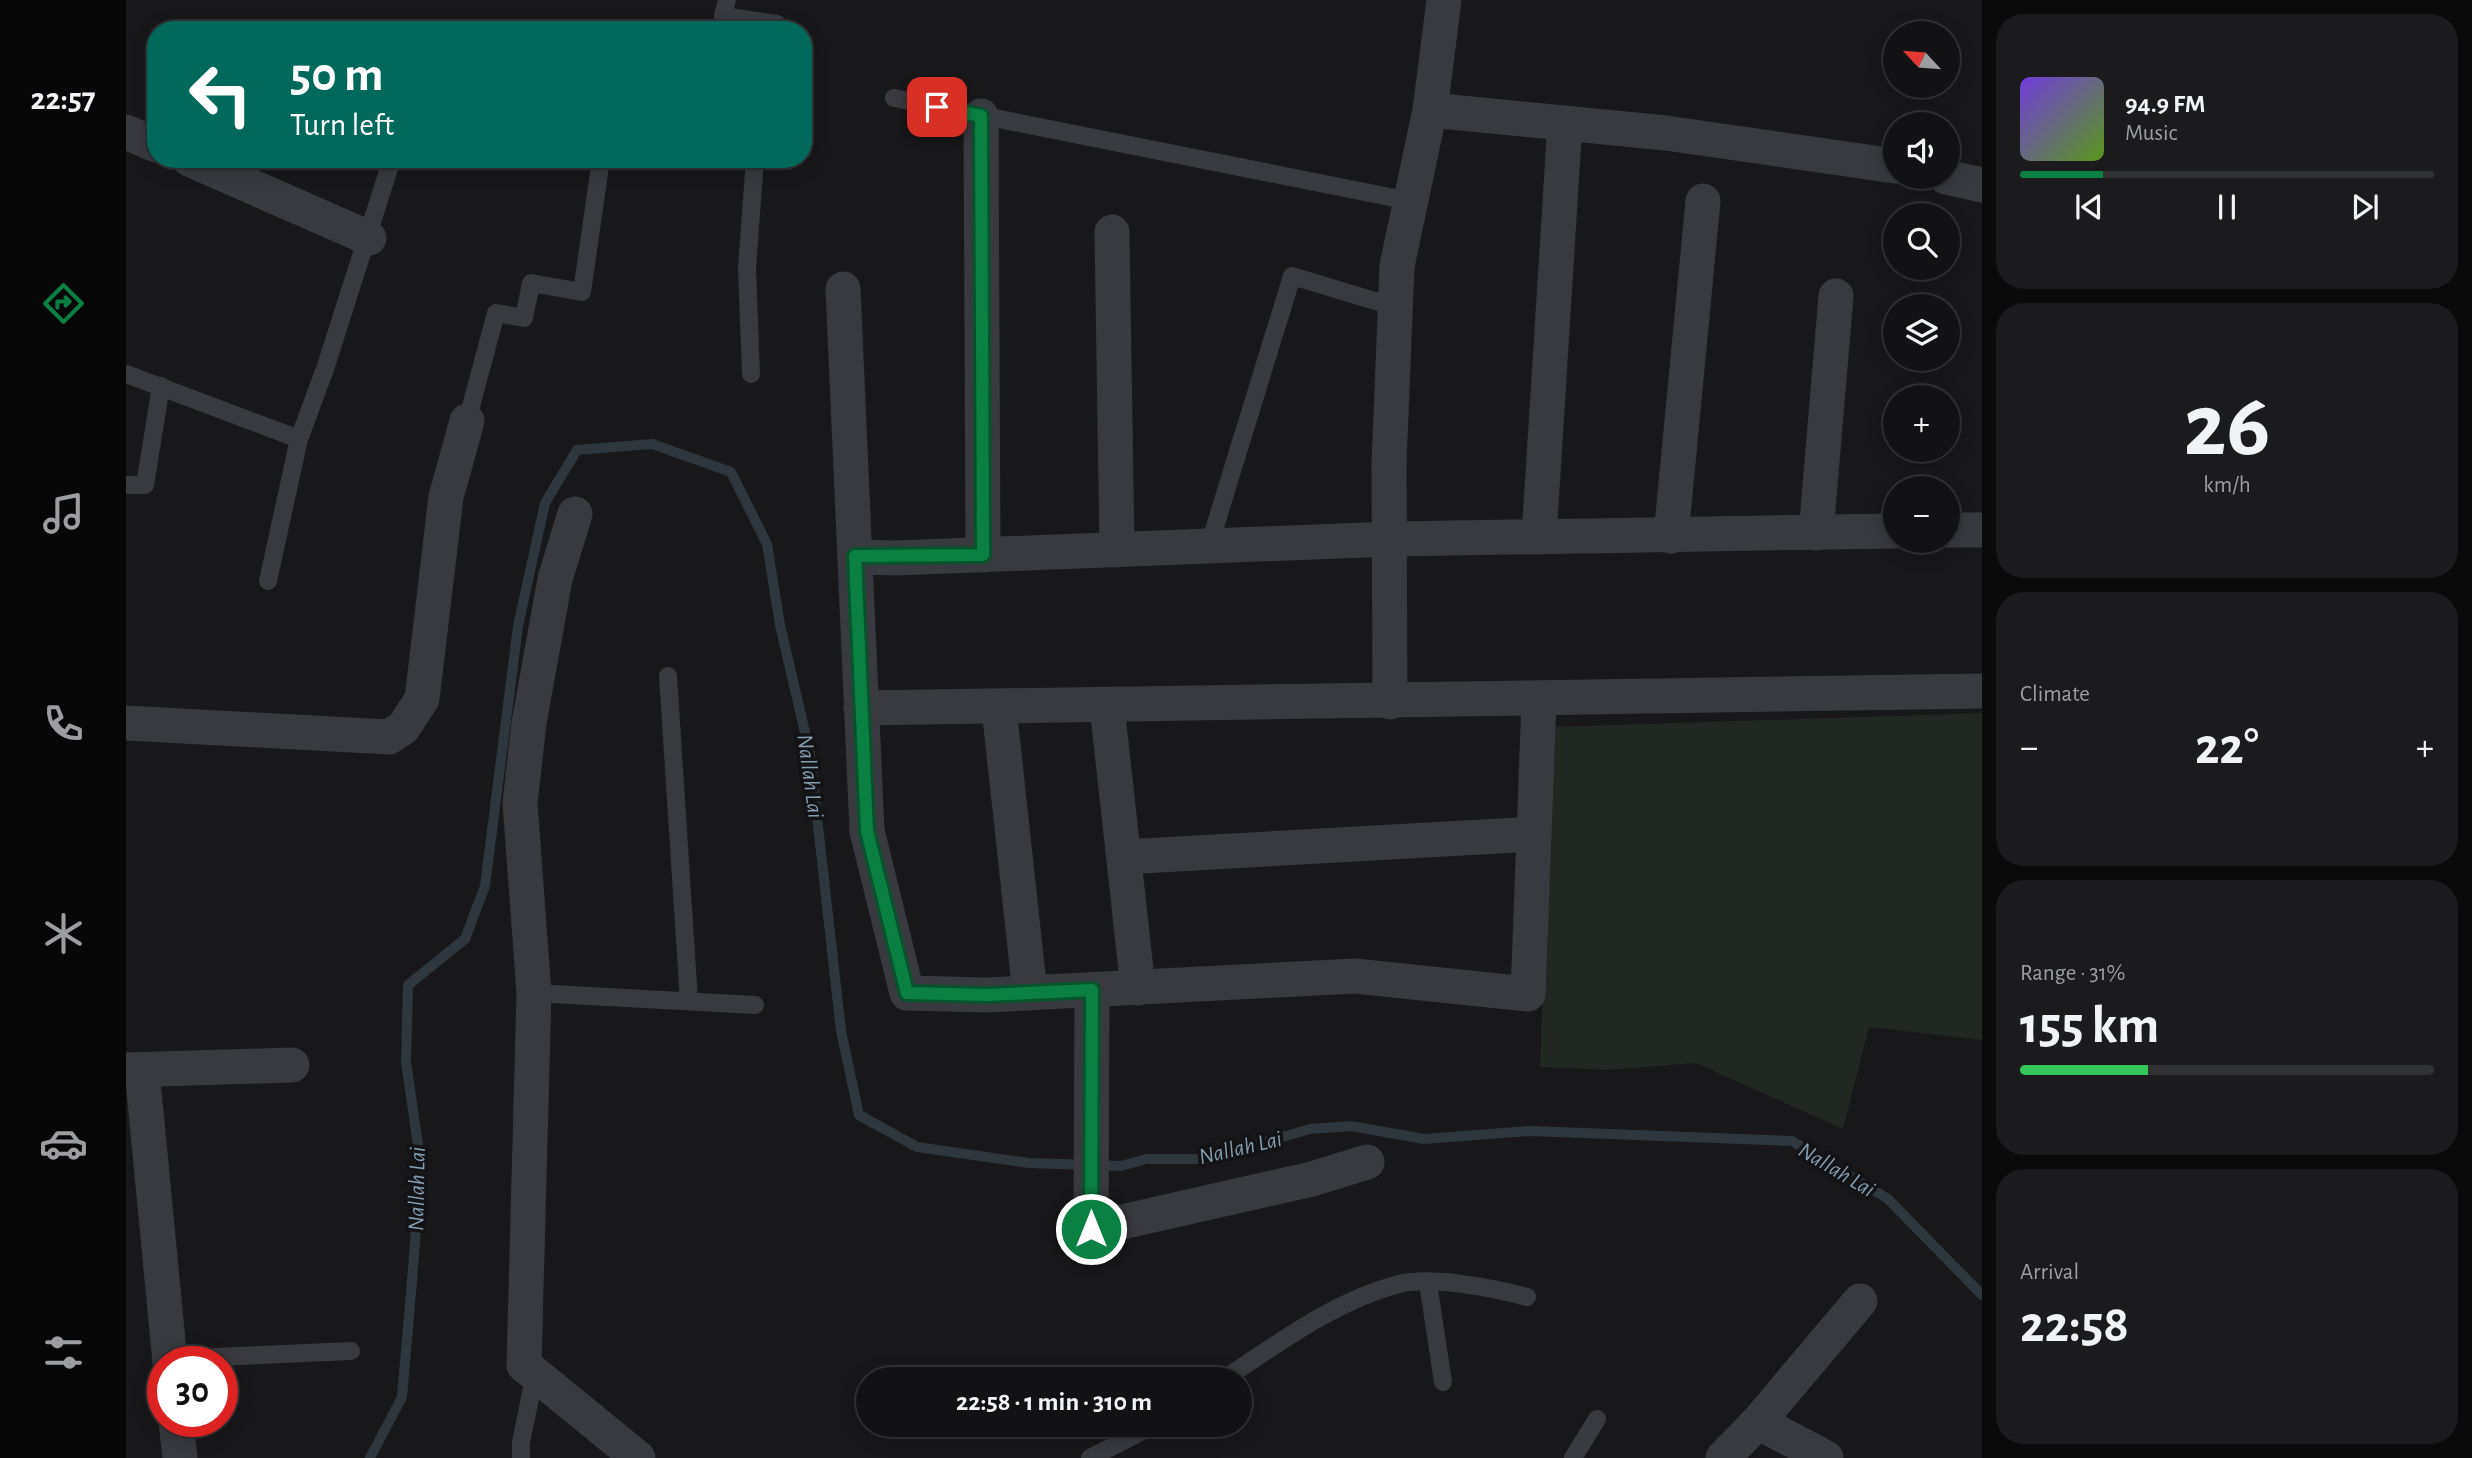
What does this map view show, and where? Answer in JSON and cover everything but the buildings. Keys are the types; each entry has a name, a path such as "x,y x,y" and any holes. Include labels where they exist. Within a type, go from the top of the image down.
{"street":[{"path":"1390,702 1389,464 1397,266 1430,110 1444,0"},
{"path":"1430,110 1666,133 1883,164"},
{"path":"981,116 983,555"},
{"path":"1539,537 1565,123"},
{"path":"126,132 147,141"},
{"path":"209,168 369,239"},
{"path":"1960,180 1982,185"},
{"path":"1671,536 1703,201"},
{"path":"1112,232 1117,550"},
{"path":"843,289 867,831 907,993 1030,993 1355,976 1528,994 1539,700"},
{"path":"1816,533 1836,296"},
{"path":"126,723 388,737 403,728 422,699 446,497 467,421"},
{"path":"575,514 555,579 529,723 520,803 534,993 524,1365 638,1458"},
{"path":"1960,530 1982,530"},
{"path":"855,556 983,555 1391,539 1883,531"},
{"path":"861,708 1539,700 1982,691"},
{"path":"1107,706 1139,988"},
{"path":"999,708 1030,993"},
{"path":"1124,857 1534,834"},
{"path":"1092,990 1091,1229 1312,1179 1367,1162"},
{"path":"168,1346 134,1070 292,1065"},
{"path":"1723,1458 1758,1422 1860,1301"},
{"path":"1758,1422 1826,1458"},
{"path":"178,1437 180,1458"}],"lane":[{"path":"727,0 723,16 757,21"},
{"path":"894,98 1410,201"},
{"path":"268,581 299,439 369,239 389,168"},
{"path":"467,421 496,313 524,318 531,283 582,292 600,168"},
{"path":"751,374 747,268 754,168"},
{"path":"1209,546 1292,276 1395,307"},
{"path":"126,374 299,439"},
{"path":"126,485 145,485 161,386"},
{"path":"668,676 689,1001"},
{"path":"534,993 755,1005"},
{"path":"1428,1283 1443,1382"},
{"path":"1242,1367 1322,1314 1400,1284 1428,1283 1502,1291 1527,1297"},
{"path":"238,1357 351,1351"},
{"path":"521,1458 521,1442 535,1374"},
{"path":"1573,1458 1597,1419"},
{"path":"1090,1458 1131,1437"}],"shaded area":[{"path":"1982,713 1982,1040 1869,1027 1843,1129 1696,1063 1608,1070 1540,1067 1553,727"}],"waterway":[{"name":"Nallah Lai","path":"370,1458 402,1397 412,1281 421,1165 406,1062 408,985 465,939 485,886 518,626 545,503 577,450 652,444 731,472 767,544 780,625 810,754 841,1031 859,1115 917,1147 1029,1163 1121,1166 1146,1159 1207,1159 1310,1129 1351,1126 1424,1139 1530,1131 1792,1141 1888,1199 1982,1295"}],"route":[{"path":"937,107 981,116 983,555 896,558 855,556 867,831 907,993 987,995 1092,990 1091,1229"}]}
